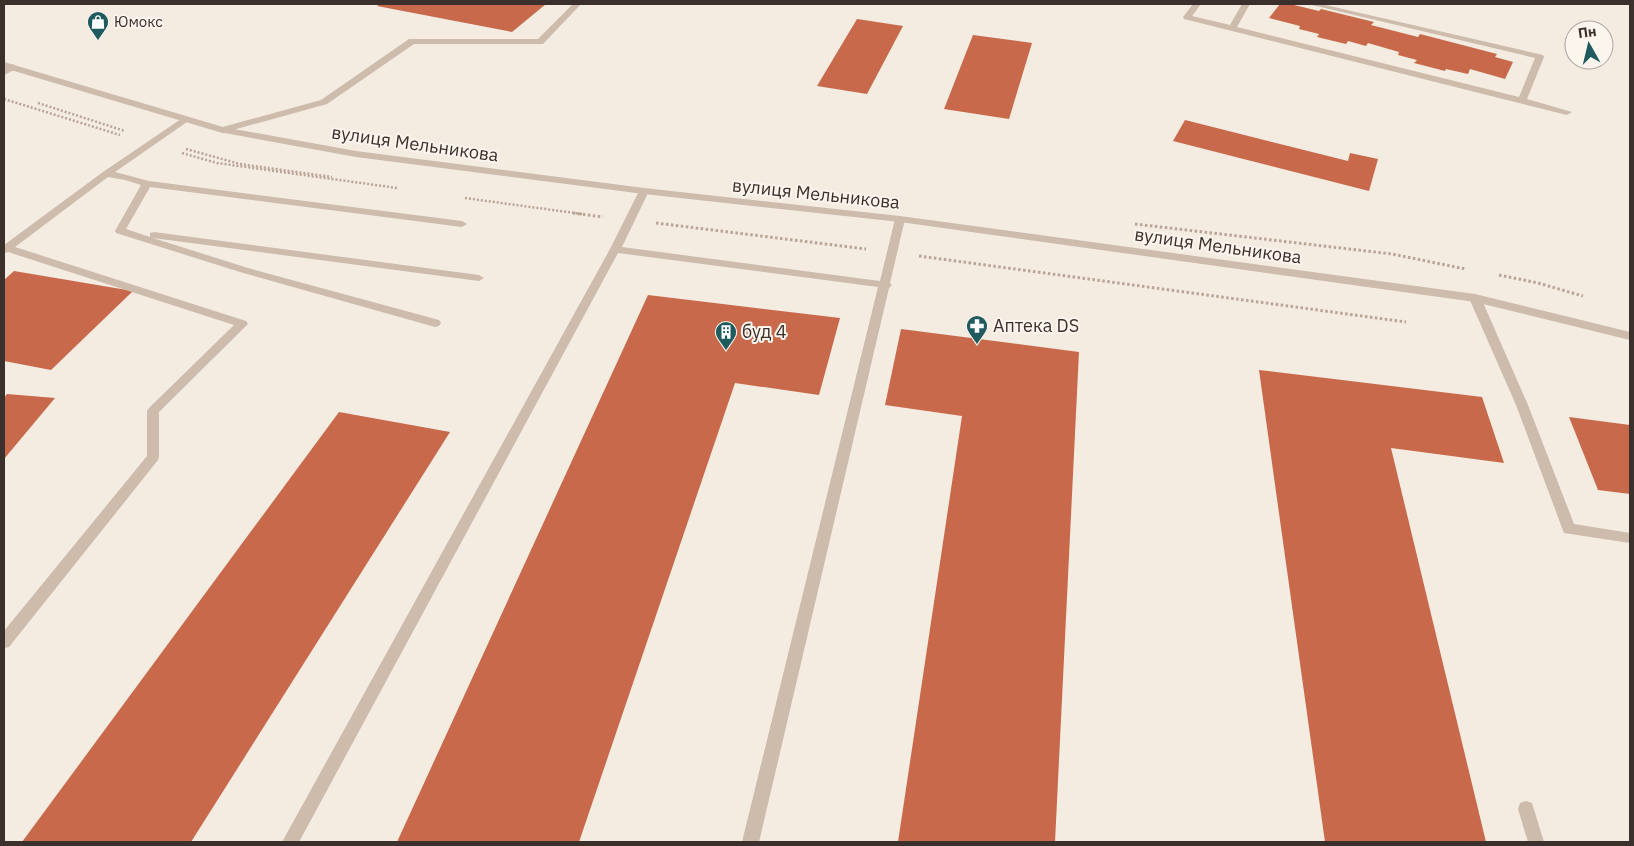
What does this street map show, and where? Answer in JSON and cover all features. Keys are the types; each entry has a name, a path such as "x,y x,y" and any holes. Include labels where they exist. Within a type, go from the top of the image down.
{"street":[{"path":"222,130 324,102 412,41 540,42 577,4"},
{"path":"1197,4 1187,17 1567,112"},
{"path":"1232,28 1246,4"},
{"path":"1312,4 1540,57 1522,100"},
{"name":"вулиця Мельникова","path":"7,68 222,130 356,154 644,191 900,220 1475,298 1630,336"},
{"path":"5,249 106,174 184,120"},
{"path":"106,174 147,184 462,224"},
{"path":"120,231 147,184"},
{"path":"290,842 615,249 644,191"},
{"path":"750,842 886,285 900,220"},
{"path":"120,231 479,278"},
{"path":"120,231 244,270 435,323"},
{"path":"4,642 153,457 153,411 242,324 5,249"},
{"path":"615,249 886,285"},
{"path":"1475,298 1522,405 1569,529 1630,538"},
{"path":"1526,809 1536,842"}],"path":[{"path":"4,99 217,163 405,190"},
{"path":"464,198 1406,322"}],"building":[{"path":"380,4 546,4 512,32 377,6"},
{"path":"1280,4 1290,4 1319,11 1321,9 1374,22 1371,25 1418,37 1420,34 1497,54 1495,57 1513,62 1505,79 1470,69 1468,74 1446,69 1445,71 1414,63 1417,60 1398,55 1399,52 1368,43 1366,46 1348,41 1346,44 1317,37 1319,34 1299,29 1300,26 1269,18"},
{"path":"857,19 903,26 867,94 817,86"},
{"path":"973,35 1032,43 1009,119 944,109"},
{"path":"1185,120 1348,161 1350,153 1378,159 1369,191 1173,141"},
{"path":"14,271 133,291 51,370 4,361 4,280"},
{"path":"648,295 840,318 819,395 735,383 579,842 397,842"},
{"path":"901,329 1079,352 1055,842 898,842 962,416 885,405"},
{"path":"1259,370 1482,397 1504,463 1391,448 1486,842 1325,842"},
{"path":"7,394 55,398 4,459 4,398"},
{"path":"339,412 450,432 191,842 22,842"},
{"path":"1569,417 1630,425 1630,494 1598,490"}],"place":[{"name":"Юмокс","path":"98,41"},
{"name":"Аптека DS","path":"977,345"},
{"name":"буд 4","path":"726,351"}]}
